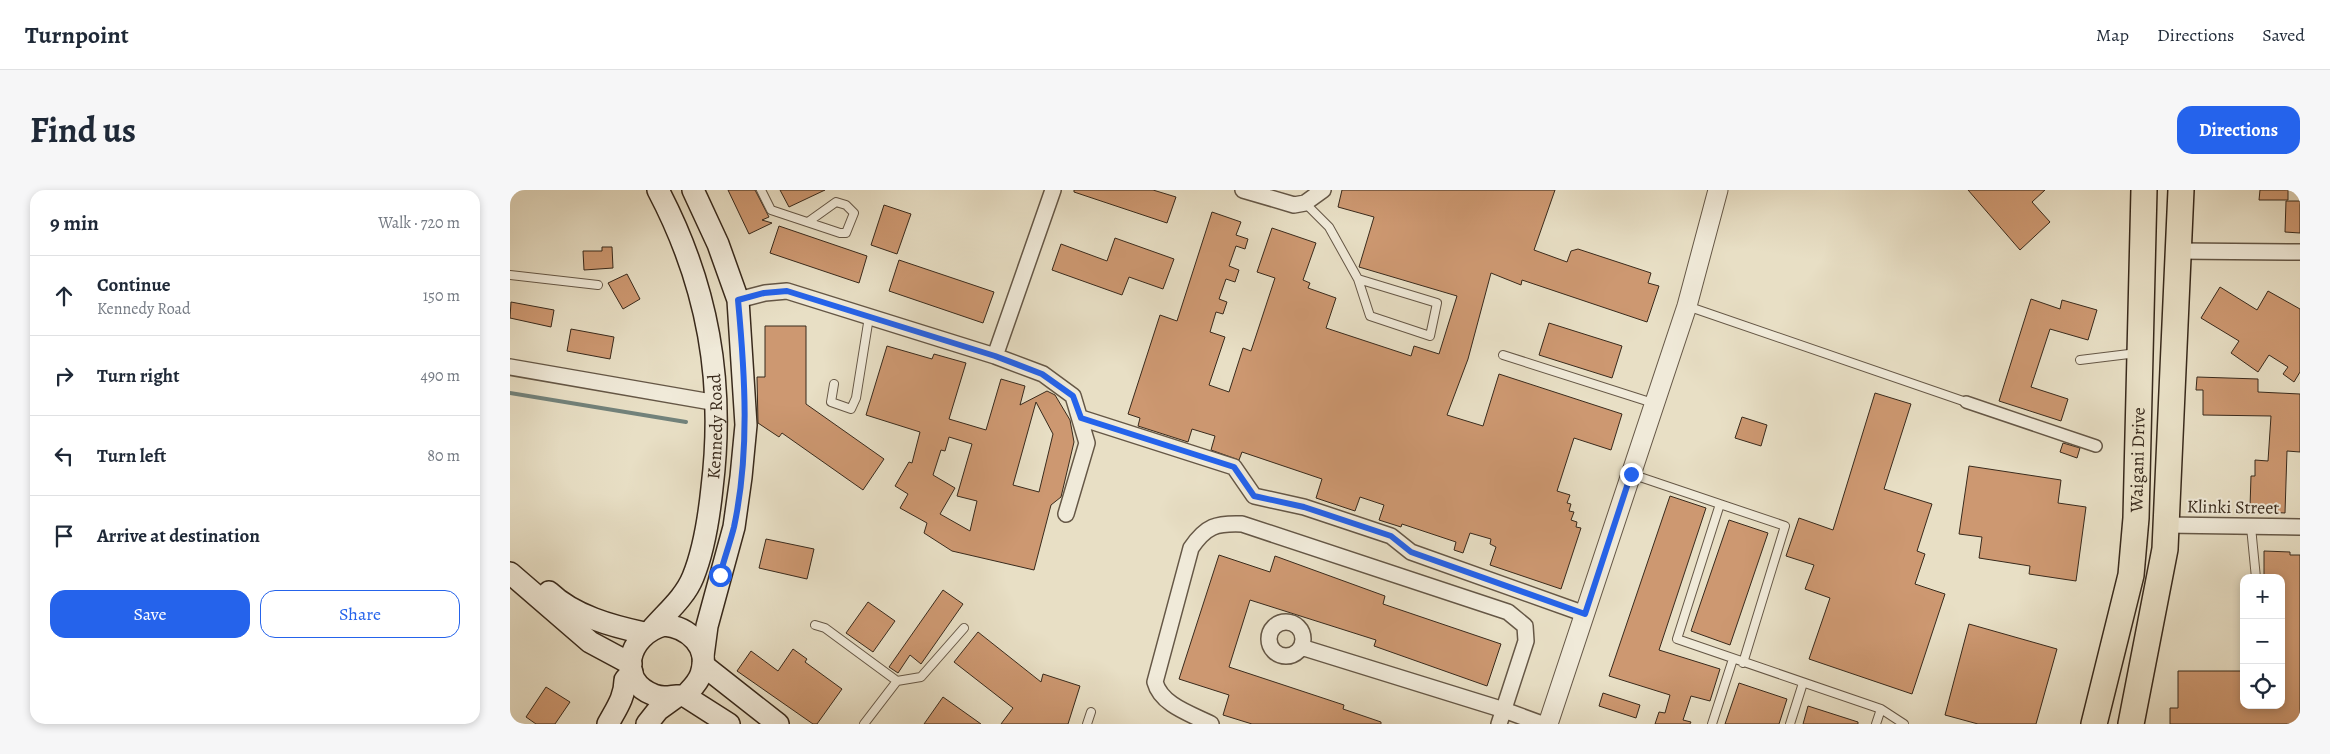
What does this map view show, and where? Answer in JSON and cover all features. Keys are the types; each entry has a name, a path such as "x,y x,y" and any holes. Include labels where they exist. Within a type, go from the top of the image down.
{"highway":[{"name":"Waigani Drive","path":"2094,724 2131,574 2136,518 2144,190"},
{"name":"Waigani Drive","path":"2131,724 2165,549 2181,190"}],"main road":[{"name":"Kennedy Road","path":"649,630 679,600 693,578 710,506 715,461 717,403 711,344 702,298 673,219 658,190"},
{"name":"Kennedy Road","path":"693,190 718,244 738,300 746,424 734,527 707,626 703,660"},
{"path":"513,580 539,584 554,597 584,614 613,626 649,630 664,625 685,630 694,637 703,660 778,724"},
{"path":"513,580 590,642 631,668 637,682 650,693 665,698 680,696 729,724"},
{"path":"608,724 625,691 625,680 631,668 632,650 649,630"},
{"path":"647,724 658,710 680,696 698,680 703,660"}],"street":[{"path":"995,356 1053,190"},
{"path":"1243,190 1294,205 1305,203 1324,190"},
{"path":"1548,724 1687,306 1718,190"},
{"path":"2178,252 2300,252"},
{"path":"738,300 764,293 787,291 995,356 1042,374 1053,381 1073,396 1087,443 1066,514"},
{"path":"510,367 717,403"},
{"path":"1966,402 2096,446"},
{"path":"1081,418 1234,467 1254,496 1304,507 1391,536 1411,552 1585,614"},
{"path":"1211,724 1169,702 1158,692 1155,682 1191,548 1200,535 1220,523 1242,524 1508,612 1525,626 1526,641 1502,717"},
{"name":"Klinki Street","path":"2166,525 2300,526"},
{"path":"1301,647 1502,717 1542,724"}],"lane":[{"path":"761,190 770,210 840,233 846,233 854,213 846,205 836,202 808,222"},
{"path":"1305,203 1329,227 1358,280 1370,316 1430,336 1437,303 1358,280"},
{"path":"510,275 598,285"},
{"path":"1687,306 1966,402"},
{"path":"834,384 831,402 850,409 856,398 869,317"},
{"path":"2080,360 2139,352"},
{"path":"1503,355 1655,404"},
{"path":"1631,474 1785,526 1743,663"},
{"path":"1720,504 1678,639 1881,709 1904,724"},
{"path":"2251,527 2256,574"},
{"path":"815,625 825,628 896,681"},
{"path":"864,724 896,681 921,677 964,628"},
{"path":"1712,724 1733,659"},
{"path":"1790,724 1803,683"},
{"path":"1876,724 1881,709"},
{"path":"1087,724 1090,712"}],"building":[{"path":"728,190 755,190 769,217 762,220 772,223 749,234"},
{"path":"780,190 825,190 789,207"},
{"path":"1074,190 1153,190 1176,197 1167,223 1074,192"},
{"path":"1342,190 1555,190 1534,250 1567,262 1571,251 1578,249 1651,273 1648,283 1659,286 1647,322 1522,280 1521,285 1491,273 1468,359 1447,415 1483,426 1499,374 1622,414 1611,450 1574,438 1557,491 1570,495 1567,503 1571,504 1569,511 1574,512 1571,520 1577,522 1576,527 1581,528 1561,589 1490,565 1496,547 1490,544 1491,539 1470,533 1463,553 1454,550 1456,542 1402,524 1401,527 1379,520 1384,505 1360,497 1355,511 1316,498 1322,479 1242,452 1239,460 1211,450 1215,436 1192,429 1188,442 1138,426 1140,418 1128,414 1160,315 1177,321 1212,212 1241,222 1236,235 1248,239 1245,249 1236,246 1229,266 1239,270 1235,282 1226,279 1219,299 1227,302 1223,314 1216,312 1210,332 1225,337 1209,385 1229,392 1243,348 1251,351 1275,278 1257,272 1272,228 1316,243 1303,280 1310,283 1308,288 1336,298 1326,328 1411,356 1414,346 1439,354 1457,296 1359,267 1374,217 1338,207"},
{"path":"1968,190 2045,190 2032,202 2050,222 2020,250"},
{"path":"2260,190 2288,190 2288,200 2259,200"},
{"path":"2286,201 2300,201 2300,233 2285,232"},
{"path":"884,205 911,214 897,254 871,245"},
{"path":"779,226 867,256 859,283 770,253"},
{"path":"1115,238 1174,259 1163,289 1129,277 1122,295 1052,270 1061,244 1107,261"},
{"path":"602,247 612,247 613,268 584,270 583,251 602,251"},
{"path":"899,260 994,292 983,323 889,291"},
{"path":"627,274 640,299 623,309 608,283"},
{"path":"2220,287 2257,310 2268,291 2300,309 2300,372 2294,382 2283,374 2288,367 2269,355 2258,372 2231,353 2239,341 2201,318"},
{"path":"2031,299 2060,309 2062,300 2097,310 2088,340 2050,329 2031,387 2068,399 2061,421 1999,401"},
{"path":"511,302 554,310 551,327 510,318"},
{"path":"1549,323 1622,346 1612,378 1539,355"},
{"path":"765,326 806,326 806,404 884,459 863,490 782,433 779,437 758,423 757,377 765,377"},
{"path":"571,329 614,337 610,359 567,351"},
{"path":"887,346 932,359 934,354 966,363 949,419 986,430 1001,379 1025,386 1020,405 1047,391 1055,395 1070,420 1074,442 1061,497 1051,505 1034,570 952,551 924,533 927,523 900,508 908,494 895,486 909,462 912,463 920,432 866,415","holes":["1036,402 1053,434 1039,492 1013,485","949,437 972,444 957,496 977,501 970,531 940,514 955,488 933,475 941,450 945,451"]},
{"path":"2197,377 2258,379 2258,392 2300,394 2300,452 2287,451 2285,513 2267,512 2267,507 2250,507 2251,476 2255,476 2255,460 2268,461 2271,416 2203,415 2203,390 2196,390"},
{"path":"1875,393 1911,404 1884,489 1932,504 1917,551 1925,554 1915,584 1945,594 1912,694 1809,659 1830,598 1805,589 1814,565 1786,556 1799,518 1833,530"},
{"path":"1742,417 1767,425 1761,446 1735,438"},
{"path":"2063,443 2080,448 2077,458 2060,452"},
{"path":"1969,466 2061,480 2058,503 2086,507 2076,581 2029,574 2030,566 1979,558 1982,537 1959,534"},
{"path":"1670,496 1706,508 1659,650 1720,669 1710,701 1691,696 1683,720 1691,722 1690,724 1655,724 1659,712 1665,713 1670,695 1609,676"},
{"path":"1729,520 1768,533 1730,645 1691,631"},
{"path":"766,539 814,549 807,579 759,568"},
{"path":"2264,551 2290,552 2290,555 2300,555 2300,724 2170,724 2170,708 2178,708 2178,671 2240,671 2240,709 2285,709 2285,574 2264,574"},
{"path":"1219,555 1270,572 1275,556 1385,596 1383,604 1501,644 1487,686 1374,646 1376,640 1250,600 1229,667 1344,705 1343,709 1381,722 1381,724 1252,724 1223,715 1229,695 1179,679"},
{"path":"943,590 963,604 921,664 910,655 898,673 889,667"},
{"path":"868,602 895,621 873,652 846,633"},
{"path":"1969,624 2057,649 2036,724 1978,724 1945,715"},
{"path":"978,632 1041,682 1043,674 1080,686 1068,724 1001,724 1013,708 954,662"},
{"path":"793,649 807,659 805,662 842,689 817,724 813,724 737,671 751,651 778,671"},
{"path":"1739,683 1787,699 1779,724 1725,724"},
{"path":"546,687 570,702 555,724 536,724 526,717"},
{"path":"1603,693 1640,705 1636,718 1599,706"},
{"path":"943,697 981,724 924,724"},
{"path":"1808,706 1858,722 1858,724 1803,724"}],"waterway":[{"path":"510,393 686,422"}],"route":[{"path":"720,575 734,527 746,424 738,300 764,293 787,291 995,356 1033,370 1053,381 1073,396 1081,418 1234,467 1254,496 1304,507 1391,536 1411,552 1585,614 1631,474"}]}
